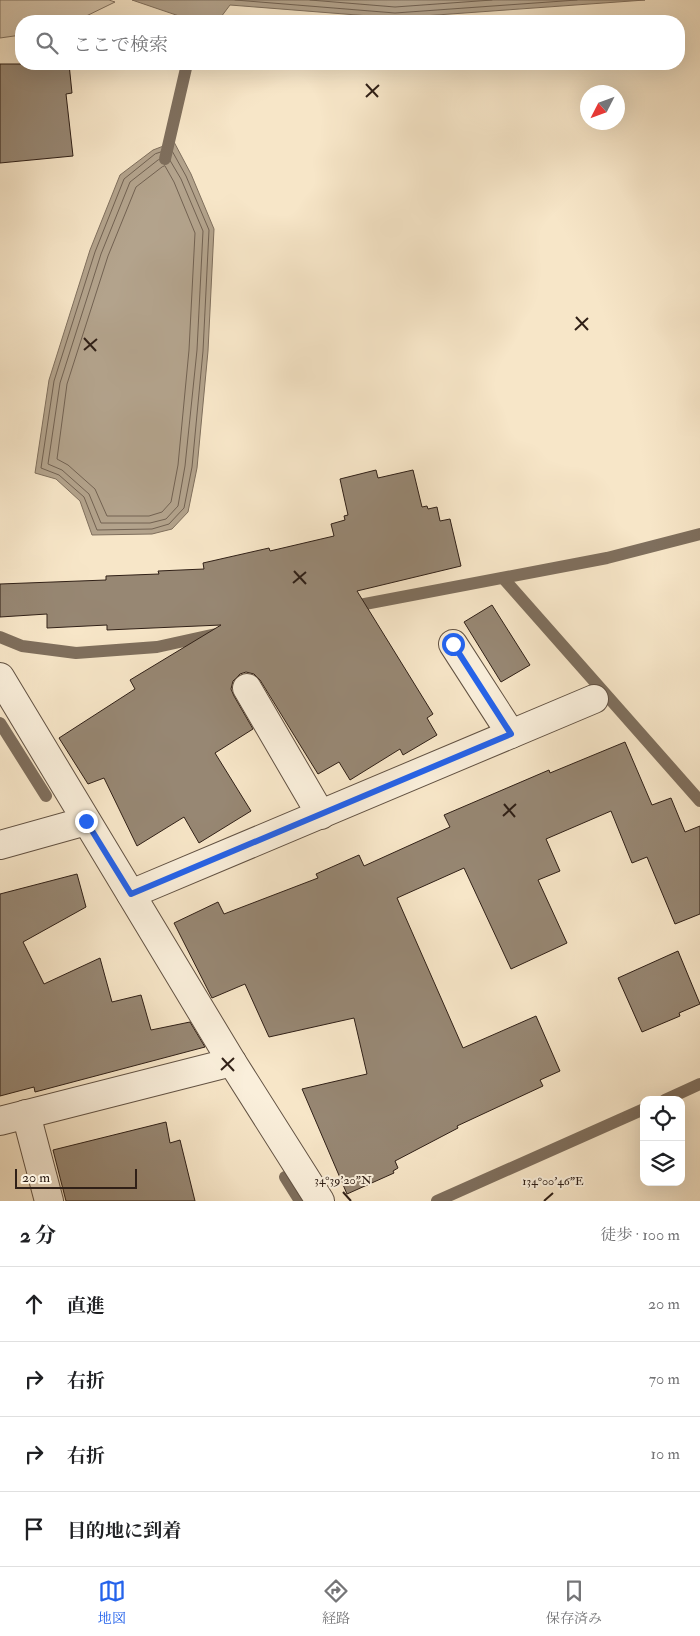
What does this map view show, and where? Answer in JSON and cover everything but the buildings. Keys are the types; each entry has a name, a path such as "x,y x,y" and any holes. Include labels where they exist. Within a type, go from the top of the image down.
{"street":[{"path":"453,644 511,734"},
{"path":"0,677 232,1062 320,1201"},
{"path":"247,688 320,814"},
{"path":"131,894 594,699"},
{"path":"0,845 86,821"},
{"path":"0,1120 232,1062"},
{"path":"26,1114 49,1201"}],"shaded area":[{"path":"0,0 109,0 115,2 88,15 15,15 15,36 0,38"}],"water":[{"path":"132,0 645,0 437,15 357,15 230,5 222,15 176,15"},
{"path":"174,142 191,174 214,229 208,351 197,468 188,512 172,529 152,534 92,535 80,501 56,479 35,473 49,380 90,250 120,175 153,150"}],"waterway":[{"path":"165,159 186,70"},
{"path":"349,607 607,558 700,534"},
{"path":"503,578 700,801"},
{"path":"0,637 22,646 76,653 157,647 216,634"},
{"path":"0,723 46,796"},
{"path":"674,1096 700,1084"},
{"path":"437,1201 640,1111"},
{"path":"285,1177 300,1201"}],"route":[{"path":"86,821 131,894 511,734 453,644"}]}
